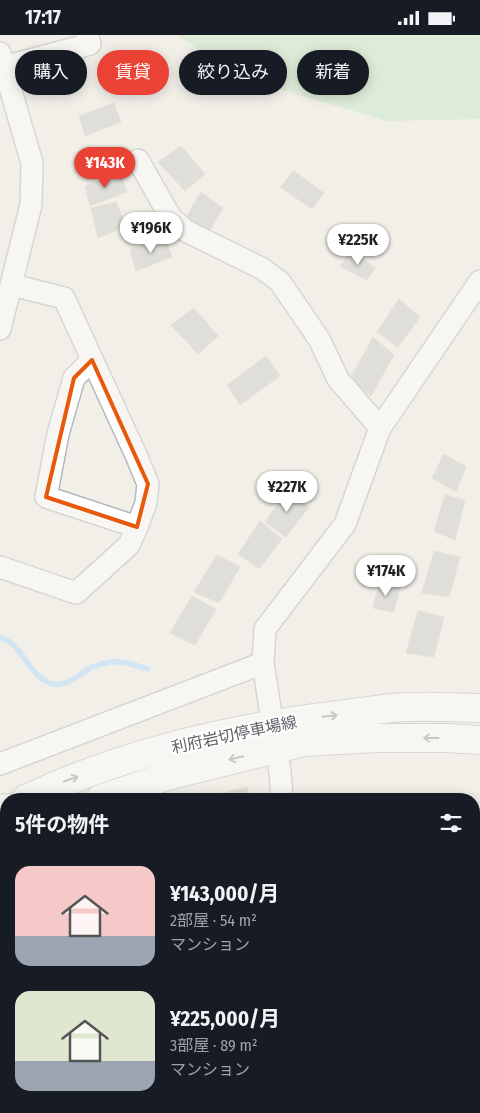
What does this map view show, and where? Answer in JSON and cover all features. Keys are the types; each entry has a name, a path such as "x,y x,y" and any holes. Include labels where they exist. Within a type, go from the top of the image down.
{"main road":[{"name":"利府岩切停車場線","path":"118,793 172,775 274,736 301,719 411,707 480,708"},
{"name":"利府岩切停車場線","path":"38,793 59,783 136,757 241,729 304,743 376,738 480,740"}],"street":[{"path":"0,329 31,205 32,163 2,62 90,44 87,35"},
{"path":"138,160 171,218 186,231 263,269 280,282 319,339 338,379 380,428"},
{"path":"282,793 263,663 265,629 345,524 380,428 480,281"},
{"path":"0,567 76,593 129,545 146,503 148,484 64,297 12,285"},
{"path":"92,360 74,378 58,434 46,497 137,527"},
{"path":"0,764 263,663"}],"highlighted area":[{"path":"92,360 148,484 137,527 46,497 74,378"}],"green space":[{"path":"177,35 480,35 480,119 387,121 299,95 369,95 369,50 297,50 297,94 287,91 287,50 200,50"}],"building":[{"path":"114,103 121,122 85,136 79,116"},
{"path":"181,146 205,174 185,191 158,162"},
{"path":"294,171 324,193 312,209 280,187"},
{"path":"120,173 127,192 90,206 85,186"},
{"path":"201,192 223,208 204,240 181,226"},
{"path":"116,202 126,226 98,238 91,208"},
{"path":"165,238 172,257 136,271 130,250"},
{"path":"352,250 375,268 367,280 340,266"},
{"path":"399,299 420,317 398,347 377,332"},
{"path":"194,308 218,336 198,354 171,325"},
{"path":"373,337 394,355 371,396 349,381"},
{"path":"266,356 280,376 240,405 227,385"},
{"path":"444,454 466,467 456,492 432,478"},
{"path":"288,489 309,507 286,537 265,522"},
{"path":"445,495 465,500 455,540 434,531"},
{"path":"260,521 282,539 259,569 238,554"},
{"path":"434,551 460,557 449,597 422,593"},
{"path":"217,555 240,567 219,603 194,592"},
{"path":"379,582 400,587 394,612 373,608"},
{"path":"192,596 216,609 195,645 170,633"},
{"path":"418,611 444,617 434,657 406,653"},
{"path":"247,787 248,793 223,793"}],"waterway":[{"path":"0,637 15,647 38,676 54,684 64,683 92,667 110,662 125,663 148,669"}]}
